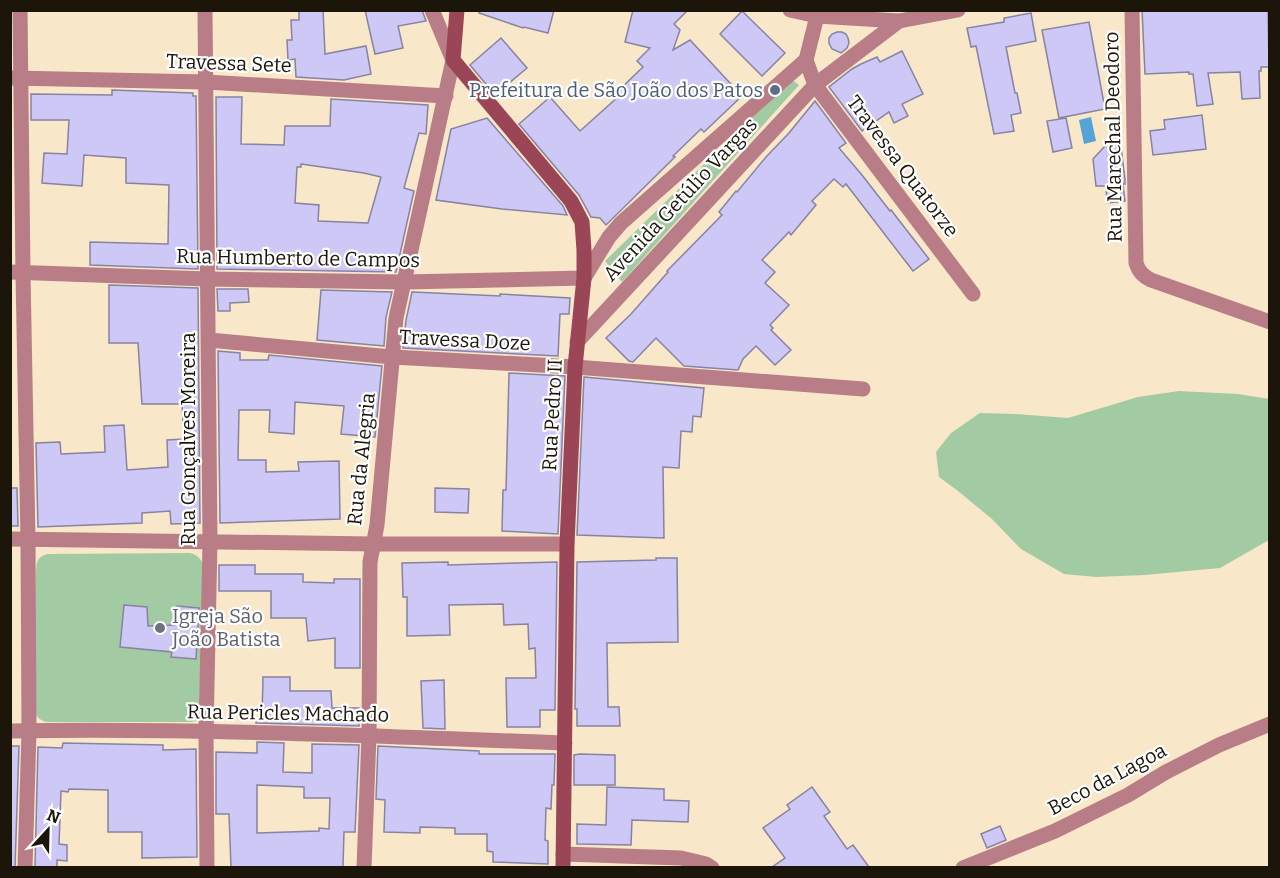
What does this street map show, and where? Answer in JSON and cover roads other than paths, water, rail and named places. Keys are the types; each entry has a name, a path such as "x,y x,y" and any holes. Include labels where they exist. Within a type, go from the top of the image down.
{"street":[{"path":"21,10 15,78 17,273 28,540 29,731 25,867"},
{"name":"Rua Gonçalves Moreira","path":"205,10 210,542 206,732 207,867"},
{"path":"432,10 453,60"},
{"path":"453,60 457,10"},
{"path":"790,10 899,21 958,10"},
{"name":"Rua Marechal Deodoro","path":"1132,10 1136,263 1139,271 1151,280 1269,322"},
{"path":"806,60 817,13"},
{"name":"Avenida Getúlio Vargas","path":"577,342 815,85 899,21"},
{"name":"Rua da Alegria","path":"364,867 369,735 370,562 377,525 396,318 453,60"},
{"name":"Rua Pedro II","path":"453,60 571,201 582,222 584,278 575,367 567,544 563,860"},
{"name":"Avenida Getúlio Vargas","path":"584,278 609,237 621,223 806,60"},
{"name":"Travessa Quatorze","path":"806,60 815,85 973,294"},
{"name":"Travessa Sete","path":"15,78 206,82 446,96"},
{"name":"Rua Humberto de Campos","path":"17,273 403,282 584,278"},
{"name":"Travessa Doze","path":"209,340 392,357 575,367 863,389"},
{"path":"10,539 567,544"},
{"name":"Beco da Lagoa","path":"963,867 1055,831 1128,795 1166,772 1219,745 1269,724"},
{"name":"Rua Pericles Machado","path":"10,732 369,735 565,743"},
{"path":"563,860 681,858 712,867"}],"water":[{"path":"1091,117 1096,141 1084,144 1079,120"}],"place":[{"name":"Prefeitura de São João dos Patos","path":"775,90"},
{"name":"Igreja São João Batista","path":"160,628"}]}
